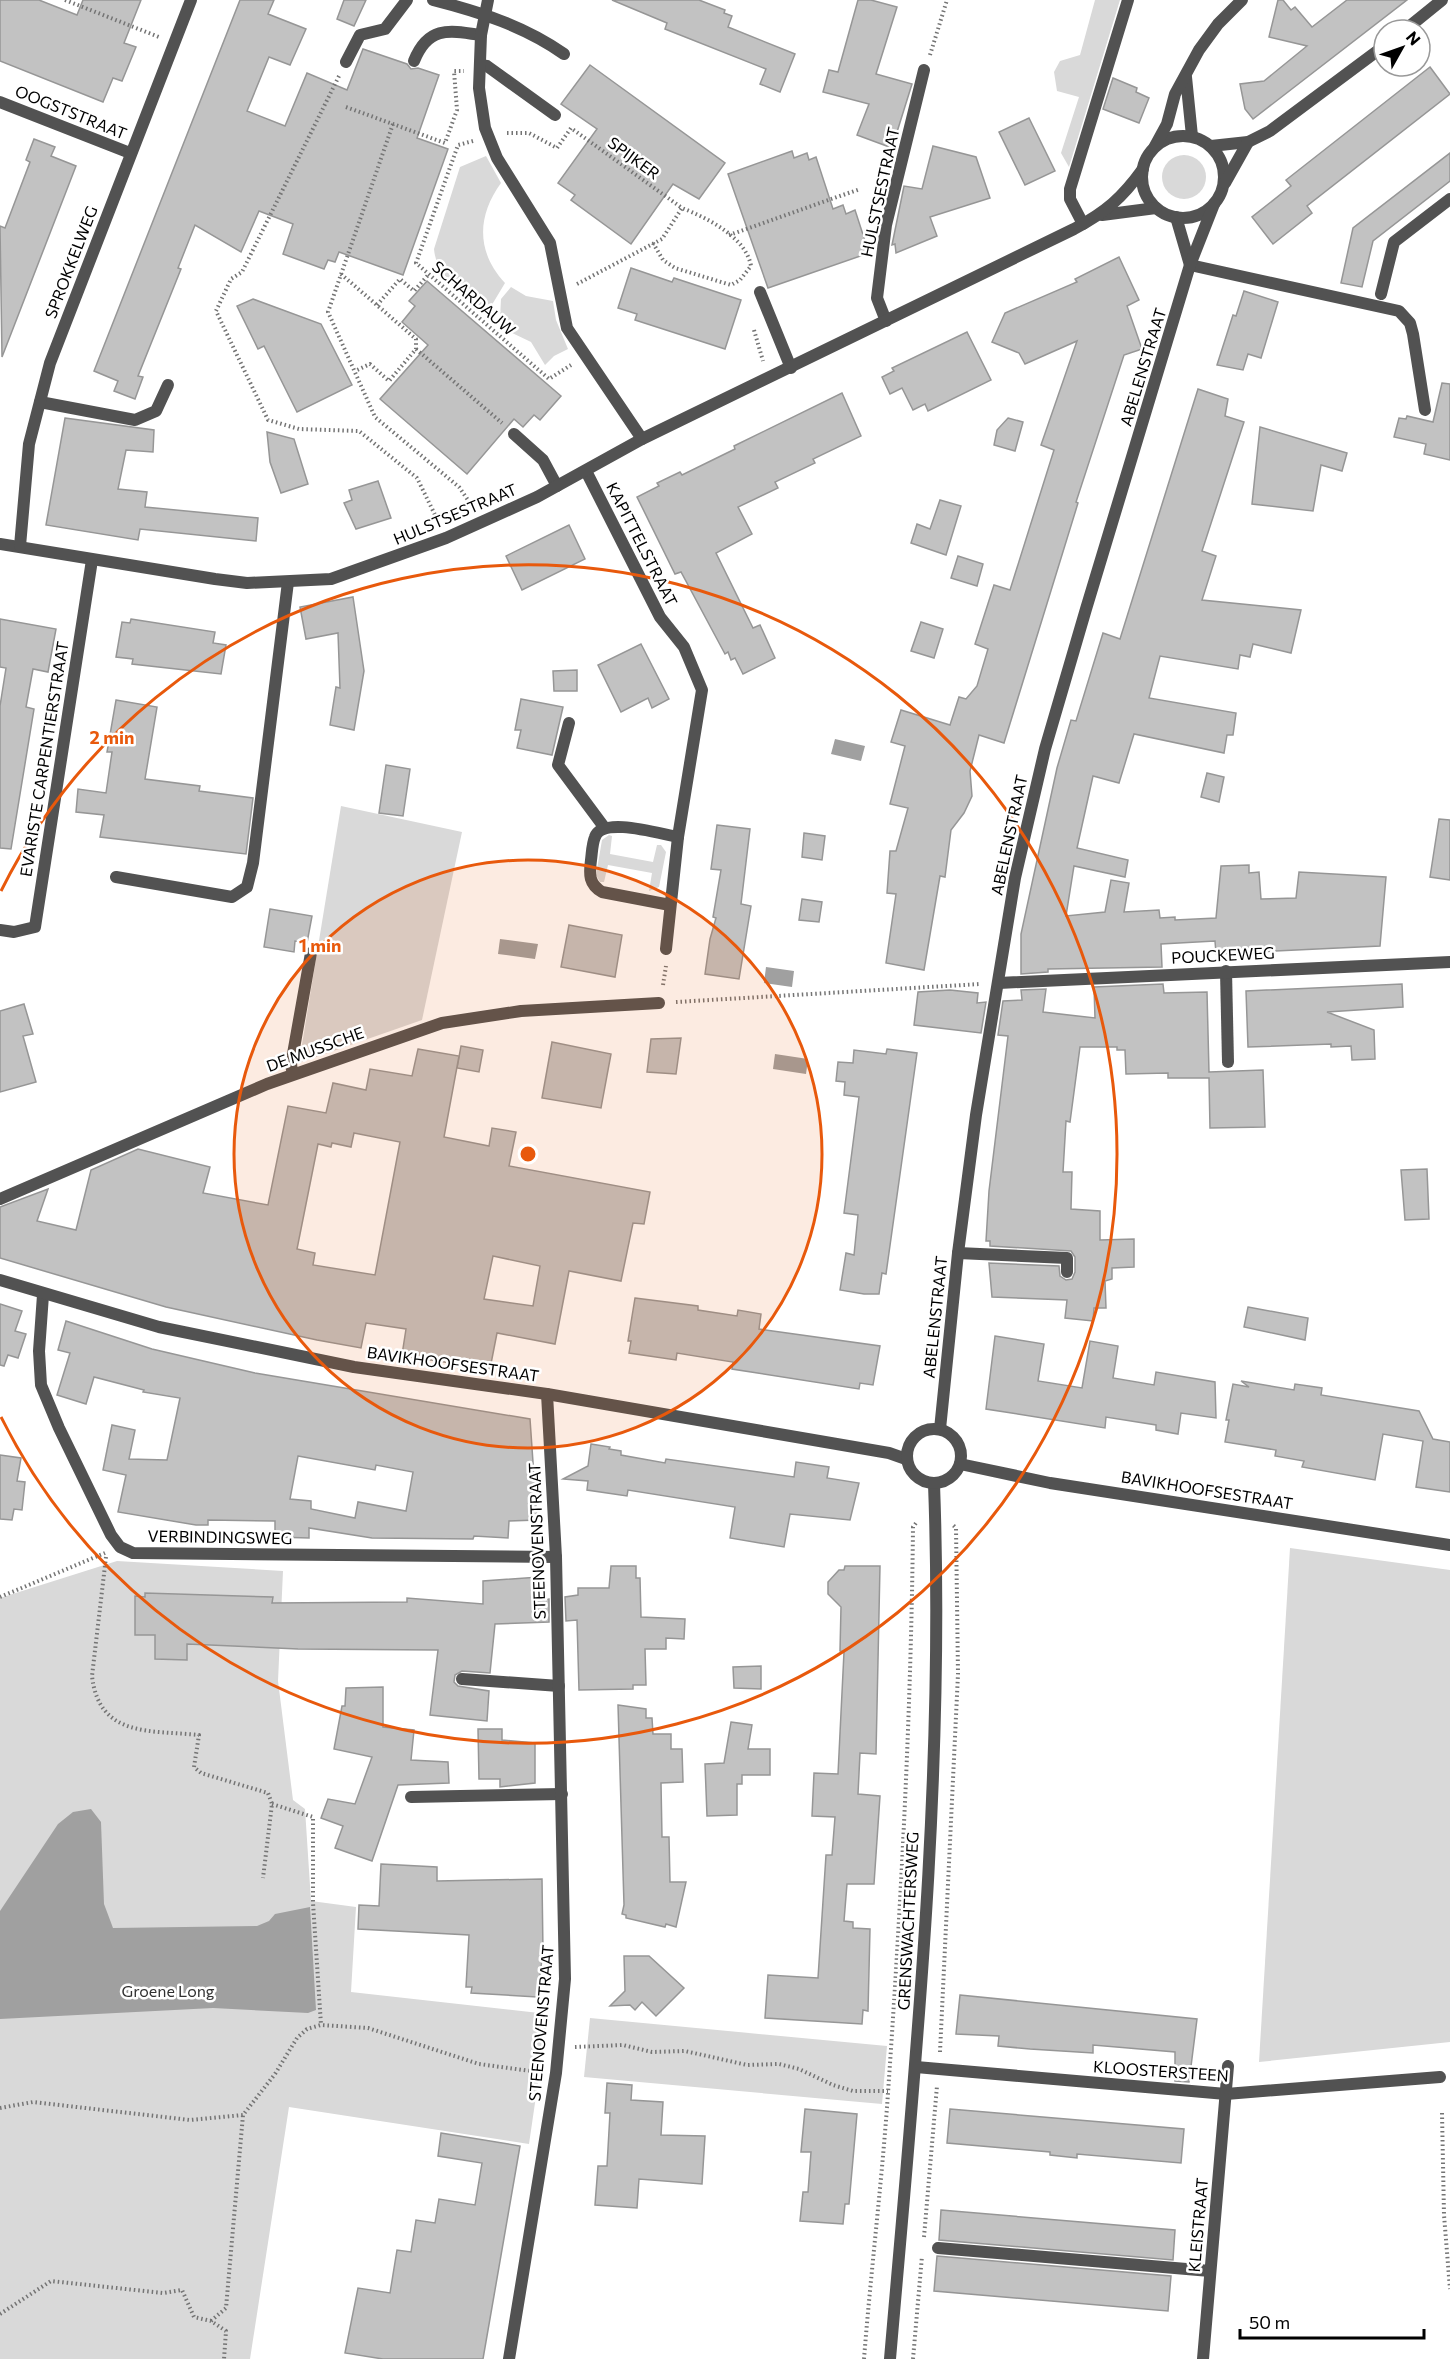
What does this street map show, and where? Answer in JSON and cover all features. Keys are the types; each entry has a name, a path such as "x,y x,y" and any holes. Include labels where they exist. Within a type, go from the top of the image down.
{"street":[{"name":"SPROKKELWEG","path":"20,546 29,444 50,363 191,0"},
{"path":"346,62 360,35 385,29 407,0"},
{"path":"433,0 484,14 541,38 564,54"},
{"path":"488,0 481,34 479,68 479,88 488,137 497,158 550,243 557,266 567,328 642,439"},
{"path":"1083,224 1070,199 1070,189 1128,0"},
{"path":"1242,0 1218,24 1199,50 1186,77 1174,94 1167,124 1143,169 1145,190 1156,207 1176,217 1197,216 1214,204 1248,142"},
{"path":"1420,18 1442,0"},
{"path":"414,61 425,41 438,33 454,31 481,34"},
{"path":"1211,146 1248,142 1270,132 1305,108 1372,55"},
{"path":"479,68 488,66 555,115"},
{"name":"HULSTSESTRAAT","path":"886,321 877,298 886,225 924,70"},
{"path":"1186,77 1192,136"},
{"name":"OOGSTSTRAAT","path":"0,102 130,153"},
{"path":"1153,150 1170,138 1192,136 1211,146 1222,164 1224,185"},
{"name":"HULSTSESTRAAT","path":"1102,215 1124,194 1143,169"},
{"path":"1381,294 1394,242 1450,199"},
{"name":"ABELENSTRAAT","path":"940,1429 958,1253 986,1047 1016,878 1045,749 1190,265 1214,204"},
{"name":"HULSTSESTRAAT","path":"0,544 215,579 288,582 331,579 446,538 483,522 586,471 642,439 1102,215 1156,207"},
{"path":"1176,217 1190,265 1399,311 1410,323 1413,334 1425,411"},
{"path":"760,292 791,368"},
{"path":"40,402 135,420 156,411 168,385"},
{"path":"514,434 543,460 557,486"},
{"name":"KAPITTELSTRAAT","path":"586,471 660,617 684,647 702,690 678,837 666,949"},
{"name":"EVARISTE CARPENTIERSTRAAT","path":"0,930 14,932 35,927 92,560"},
{"path":"116,877 232,897 247,887 253,862 288,582"},
{"path":"569,723 558,765 604,828"},
{"path":"670,905 602,892 595,887 589,877 595,836 604,828 615,826 678,837"},
{"path":"294,1074 291,1065 311,953"},
{"name":"POUCKEWEG","path":"999,983 1450,962"},
{"path":"1226,971 1228,1062"},
{"name":"DE MUSSCHE","path":"0,1199 200,1111 294,1074 442,1023 521,1011 659,1003"},
{"path":"958,1253 1067,1258 1067,1272"},
{"name":"BAVIKHOOFSESTRAAT","path":"0,1280 159,1327 354,1367 547,1394 888,1453 906,1459"},
{"path":"44,1294 39,1351 41,1385 69,1449 111,1535 120,1547"},
{"name":"STEENOVENSTRAAT","path":"509,2359 556,2073 565,1979 556,1557 547,1394"},
{"path":"940,1429 957,1442 961,1452 960,1464 955,1474 945,1481 934,1484 916,1477 906,1459 910,1443 915,1436 922,1431 940,1429"},
{"name":"BAVIKHOOFSESTRAAT","path":"960,1464 1050,1483 1450,1545"},
{"name":"GRENSWACHTERSWEG","path":"890,2359 916,2067 934,1754 934,1484"},
{"name":"VERBINDINGSWEG","path":"120,1547 133,1552 556,1557"},
{"path":"462,1679 559,1686"},
{"path":"411,1797 562,1794"},
{"name":"KLEISTRAAT","path":"1203,2359 1228,2066"},
{"name":"KLOOSTERSTEEN","path":"916,2067 1226,2094 1440,2078"},
{"path":"938,2248 1210,2271"}],"path":[{"path":"65,0 174,42"},
{"path":"924,70 947,0"},
{"path":"346,62 242,272 231,279 216,311 268,420 299,429 359,431 417,478 446,538"},
{"path":"346,107 445,143 457,110 454,71 479,68"},
{"path":"393,124 328,312 375,417 459,487 483,522"},
{"name":"SPIJKER","path":"488,137 512,131 529,133 557,148 571,128 682,208 704,217 729,235 749,255 751,266 740,280 731,285 675,268 663,260 653,243"},
{"name":"SCHARDAUW","path":"488,137 458,145 416,263 549,378 586,356"},
{"path":"729,235 860,189"},
{"path":"560,293 662,239 682,208"},
{"path":"341,274 416,339 416,349 390,381 370,364 354,371"},
{"path":"377,305 400,279 414,291 429,274"},
{"path":"416,349 502,423"},
{"path":"666,949 668,955 659,1003 999,983"},
{"path":"864,2359 888,2091 912,1670 913,1527 935,1502"},
{"path":"0,1597 120,1547"},
{"path":"107,1553 92,1676 94,1693 101,1705 125,1728 199,1735 194,1767 201,1773 268,1793 273,1804 263,1878"},
{"path":"273,1804 313,1817 313,1903 321,2025"},
{"path":"212,2321 226,2308 243,2115 275,2074 297,2038 307,2029 321,2025 368,2028 479,2064 556,2073"},
{"path":"559,2046 588,2048 623,2045 652,2052 686,2051 747,2065 780,2064 799,2069 833,2085 853,2091 888,2091"},
{"path":"0,2108 33,2102 190,2120 243,2115"},
{"path":"1442,2113 1444,2215 1450,2289"},
{"path":"0,2314 51,2281 163,2292 182,2290 194,2317 212,2321 226,2331 224,2359"}],"green space":[{"path":"1095,0 1120,0 1069,167 1061,153 1079,97 1057,91 1054,72 1060,61 1080,55"},
{"path":"1184,155 1193,156 1200,161 1205,168 1205,186 1200,193 1193,198 1184,199 1175,198 1168,193 1163,186 1162,177 1163,168 1168,161 1175,156"},
{"path":"486,156 501,183 487,208 483,234 489,259 505,283 487,313 446,277 436,259 434,249 460,167"},
{"path":"511,287 526,296 553,301 556,320 568,349 554,356 545,365 531,342 506,330 500,318 501,299"},
{"path":"341,806 462,832 422,1020 299,1063"},
{"path":"609,835 612,836 610,854 653,862 657,845 661,845 666,852 659,887 649,891 652,873 608,865 604,882 600,882 596,875 602,840"},
{"path":"1290,1548 1450,1570 1450,2042 1259,2062"},
{"name":"Groene Long","path":"117,1561 283,1571 278,1681 293,1800 305,1809 311,1901 356,1907 351,1992 548,2014 529,2144 289,2107 250,2359 0,2359 0,1598"},
{"path":"590,2018 887,2046 882,2104 584,2077"}],"shaded area":[{"path":"835,739 865,746 861,761 831,754"},
{"path":"500,939 538,944 535,959 498,954"},
{"path":"766,967 794,971 792,987 764,983"},
{"path":"775,1054 808,1059 806,1074 773,1069"},
{"path":"91,1809 101,1822 104,1904 113,1928 257,1926 269,1921 275,1914 310,1907 316,2010 308,2013 213,2008 0,2019 0,1911 58,1824 73,1812"}],"building":[{"path":"0,0 39,0 77,15 83,0 141,0 124,43 136,47 122,81 113,78 103,102 0,61"},
{"path":"240,0 274,0 268,14 306,29 290,65 269,57 247,111 285,126 307,73 347,90 363,49 407,64 411,69 418,68 439,75 417,138 448,149 403,275 339,252 335,262 328,260 324,269 283,254 293,224 259,211 241,252 195,225 178,268 181,269 138,376 143,377 135,399 114,391 118,381 94,371"},
{"path":"344,0 366,0 354,26 337,19"},
{"path":"612,0 699,0 725,10 724,13 732,16 728,27 795,54 780,92 760,84 766,69 665,29 667,23"},
{"path":"858,0 871,0 897,7 876,74 912,84 892,148 857,135 869,104 823,92 829,70 838,72"},
{"path":"1278,0 1283,0 1291,10 1295,7 1312,27 1347,0 1407,0 1384,18 1372,18 1372,27 1253,119 1245,109 1240,84 1264,81 1307,46 1269,37"},
{"path":"590,65 725,163 699,199 673,184 631,244 571,200 575,195 558,183 597,129 561,104"},
{"path":"1432,70 1450,94 1307,206 1312,213 1273,244 1252,217 1291,186 1286,180 1416,78 1432,78"},
{"path":"1113,78 1137,88 1136,92 1149,98 1139,123 1103,109"},
{"path":"1029,118 1055,171 1025,185 999,132"},
{"path":"34,139 55,147 51,156 76,166 2,357 0,226 5,228 30,162 26,160"},
{"path":"933,146 976,157 990,198 930,217 937,236 896,253 895,244 892,245 904,186 922,189"},
{"path":"792,151 794,158 807,153 809,160 816,157 833,209 843,205 846,214 855,210 869,253 768,288 728,174"},
{"path":"1450,153 1450,181 1373,241 1362,287 1341,283 1353,228"},
{"path":"1119,257 1139,300 1127,306 1142,349 1124,355 1076,502 1078,503 1004,743 979,735 970,771 972,796 964,813 951,830 945,877 940,876 924,970 886,963 896,894 887,893 890,851 896,851 908,808 890,804 905,746 891,742 901,710 950,725 959,697 966,699 977,686 988,649 975,644 994,585 1010,590 1054,450 1041,445 1077,341 1025,364 1019,353 992,342 1005,313 1077,282 1075,279"},
{"path":"631,268 672,282 674,278 741,300 725,349 635,320 637,314 618,308"},
{"path":"427,281 561,396 540,420 534,415 523,427 514,419 467,474 380,399 428,345 402,322 415,306 409,301"},
{"path":"1244,291 1278,302 1261,358 1248,354 1243,370 1217,365 1233,315 1236,316"},
{"path":"253,299 321,324 352,385 297,412 264,346 258,349 237,306"},
{"path":"967,332 991,380 928,411 925,404 913,410 902,388 890,394 882,377 894,371 892,368"},
{"path":"1442,383 1450,384 1450,460 1424,454 1426,444 1394,437 1399,418 1406,419 1407,416 1433,422"},
{"path":"1198,389 1228,399 1225,416 1244,422 1202,551 1216,556 1202,600 1301,610 1291,653 1253,644 1250,657 1240,655 1238,669 1160,656 1149,698 1236,713 1233,735 1227,735 1224,753 1134,734 1119,783 1093,776 1077,848 1128,860 1125,877 1074,866 1066,916 1105,912 1111,880 1129,883 1124,912 1159,910 1160,918 1175,917 1175,920 1216,918 1221,866 1249,865 1249,873 1259,872 1261,899 1296,898 1299,872 1386,877 1380,946 1216,954 1215,941 1161,944 1162,967 1048,969 1048,972 1021,974 1021,934 1057,768 1071,720 1076,721 1103,633 1120,639"},
{"path":"842,393 861,436 813,459 815,463 775,482 778,488 738,507 752,534 716,553 753,628 760,625 775,658 743,674 735,658 731,660 728,652 725,654 681,572 675,574 637,497 659,486 657,483 680,472 682,475 735,449 734,446"},
{"path":"65,418 154,430 153,452 126,450 118,489 147,492 145,507 258,518 256,541 140,529 138,540 46,525"},
{"path":"1008,418 1023,422 1015,451 994,445 997,430"},
{"path":"1260,427 1347,453 1342,471 1321,465 1313,511 1252,504"},
{"path":"267,432 294,439 308,484 281,493 270,462"},
{"path":"378,481 391,518 356,529 344,503 352,500 349,490"},
{"path":"940,500 961,506 946,555 911,543 917,524 930,529"},
{"path":"569,525 585,559 522,590 506,556"},
{"path":"958,556 983,564 977,586 951,578"},
{"path":"353,597 364,671 354,730 330,725 336,687 340,688 338,633 306,639 300,607"},
{"path":"0,619 56,629 48,672 33,669 26,707 34,709 11,849 0,848 0,706 6,668 0,667"},
{"path":"131,619 215,632 213,643 226,645 221,674 132,664 133,659 116,657 122,622 130,623"},
{"path":"921,622 943,629 934,658 911,651"},
{"path":"641,644 669,699 652,708 648,698 621,712 598,665"},
{"path":"577,670 577,691 554,691 553,671"},
{"path":"521,699 563,707 552,755 517,748 521,730 515,730"},
{"path":"116,700 157,707 145,779 200,786 199,791 253,798 246,854 100,837 104,815 76,812 78,789 106,793 112,752 107,752"},
{"path":"386,765 410,769 403,816 379,813"},
{"path":"1207,773 1224,777 1219,802 1201,797"},
{"path":"1439,819 1450,820 1450,880 1430,877"},
{"path":"717,825 750,829 741,904 751,906 739,979 705,974 710,939 716,918 713,917 721,870 711,869"},
{"path":"804,833 825,836 822,860 802,857"},
{"path":"802,899 822,902 819,922 799,920"},
{"path":"270,909 312,916 307,943 295,941 294,952 264,947"},
{"path":"569,925 622,935 615,977 561,967"},
{"path":"1163,984 1164,993 1207,992 1209,1072 1263,1070 1265,1127 1210,1128 1209,1078 1168,1078 1168,1073 1126,1074 1125,1050 1117,1050 1117,1047 1080,1047 1070,1122 1066,1121 1063,1172 1072,1172 1071,1209 1100,1211 1100,1240 1134,1239 1134,1267 1112,1268 1112,1279 1105,1281 1106,1308 1094,1308 1093,1321 1065,1318 1067,1300 992,1297 989,1263 1059,1266 1060,1276 1066,1280 1072,1279 1075,1272 1075,1257 1071,1251 990,1246 990,1241 986,1241 989,1191 1008,1036 998,1035 1003,1001 1022,1000 1021,990 1046,989 1043,1012 1095,1018 1094,987"},
{"path":"1402,984 1403,1007 1327,1012 1374,1030 1375,1059 1352,1060 1351,1046 1331,1047 1331,1044 1248,1047 1246,991"},
{"path":"950,990 978,993 977,1003 986,1002 981,1033 914,1025 918,992"},
{"path":"24,1004 33,1034 23,1036 36,1082 0,1092 0,1011"},
{"path":"681,1038 676,1074 647,1072 651,1039"},
{"path":"552,1042 611,1054 601,1108 542,1098"},
{"path":"461,1046 483,1050 479,1072 457,1068"},
{"path":"418,1049 459,1056 444,1137 489,1146 492,1128 516,1132 509,1166 650,1192 644,1224 633,1223 621,1281 569,1271 555,1344 497,1333 490,1369 424,1359 402,1355 406,1329 366,1323 361,1348 166,1307 0,1258 0,1207 48,1189 37,1221 76,1230 91,1170 138,1149 210,1167 203,1193 268,1205 288,1106 326,1113 333,1083 366,1090 370,1069 412,1076","holes":["354,1133 400,1142 375,1275 313,1265 315,1253 297,1249 318,1144 331,1147 332,1143 351,1147","493,1256 540,1266 533,1306 484,1299"]},
{"path":"887,1049 917,1053 886,1274 882,1273 879,1294 864,1294 840,1290 846,1253 854,1255 858,1215 844,1213 859,1097 844,1095 845,1082 836,1081 838,1062 853,1063 854,1050 886,1054"},
{"path":"1427,1169 1429,1219 1405,1220 1401,1170"},
{"path":"635,1298 698,1306 698,1310 737,1316 738,1310 761,1314 759,1329 880,1346 873,1385 860,1383 859,1389 732,1369 733,1362 677,1353 676,1360 629,1353 631,1341 628,1341"},
{"path":"0,1304 22,1311 15,1331 26,1334 18,1358 8,1355 4,1366 0,1365"},
{"path":"1248,1307 1308,1318 1305,1340 1244,1327"},
{"path":"66,1321 152,1349 255,1373 530,1419 537,1520 509,1521 508,1538 474,1536 473,1539 372,1538 309,1528 309,1538 275,1537 275,1521 208,1520 208,1525 196,1525 118,1512 126,1475 103,1470 112,1425 135,1430 129,1459 167,1460 180,1398 143,1392 144,1390 94,1377 86,1404 57,1395 70,1353 58,1350","holes":["298,1456 375,1470 376,1465 413,1472 406,1511 358,1502 355,1518 311,1509 311,1501 290,1499"]},
{"path":"995,1336 1044,1344 1038,1381 1082,1388 1090,1341 1118,1346 1113,1378 1154,1385 1156,1372 1215,1382 1216,1418 1181,1413 1178,1434 1156,1430 1156,1425 1106,1417 1105,1428 986,1409"},
{"path":"1241,1381 1294,1390 1295,1384 1322,1388 1321,1395 1419,1411 1433,1439 1450,1442 1450,1492 1416,1487 1423,1441 1383,1434 1375,1480 1302,1467 1304,1461 1275,1456 1276,1450 1225,1442 1229,1420 1226,1420 1233,1384 1249,1387"},
{"path":"591,1444 621,1451 621,1455 665,1463 666,1459 794,1477 796,1462 829,1467 827,1478 859,1483 850,1520 790,1514 784,1547 730,1538 735,1507 628,1490 627,1496 587,1490 588,1481 563,1479 588,1466"},
{"path":"0,1455 21,1458 17,1481 25,1482 22,1510 14,1509 12,1520 0,1519"},
{"path":"611,1566 636,1566 636,1578 640,1578 641,1617 685,1619 684,1639 666,1638 666,1649 645,1649 646,1685 633,1685 633,1689 579,1690 577,1620 566,1621 565,1597 578,1595 578,1588 609,1588"},
{"path":"845,1566 880,1566 876,1754 860,1753 858,1794 880,1796 874,1884 847,1884 844,1921 853,1922 853,1928 870,1929 868,2011 863,2010 862,2024 765,2018 768,1975 818,1978 826,1855 832,1855 835,1817 812,1816 814,1773 838,1774 844,1652 840,1651 841,1607 828,1594 828,1582 839,1570 844,1570"},
{"path":"539,1577 540,1600 549,1599 549,1622 495,1624 490,1673 462,1671 455,1675 454,1682 458,1686 489,1691 487,1721 430,1715 438,1650 298,1649 187,1644 187,1660 155,1659 155,1635 135,1635 135,1596 145,1597 145,1593 273,1597 272,1603 407,1602 407,1598 483,1604 483,1581"},
{"path":"761,1666 761,1689 734,1688 733,1667"},
{"path":"383,1687 383,1727 414,1730 411,1760 448,1762 449,1783 398,1785 372,1861 335,1848 343,1826 321,1818 328,1799 355,1804 372,1757 334,1749 342,1706 345,1706 346,1688"},
{"path":"618,1705 646,1709 646,1718 652,1718 653,1734 671,1734 671,1749 682,1749 683,1782 661,1783 662,1837 669,1837 670,1882 686,1882 676,1927 666,1924 665,1927 626,1918 626,1915 622,1914 624,1905"},
{"path":"731,1722 752,1725 748,1749 770,1749 770,1775 742,1775 742,1784 737,1784 737,1815 707,1816 705,1764 724,1763"},
{"path":"478,1729 502,1729 502,1740 535,1743 535,1783 500,1787 500,1779 479,1779"},
{"path":"381,1864 437,1867 437,1881 542,1879 543,1952 537,1997 471,1993 472,1987 466,1987 469,1935 358,1929 359,1905 379,1906"},
{"path":"624,1956 649,1956 684,1988 656,2016 642,2002 635,2010 630,2005 610,2006 625,1991"},
{"path":"960,1995 1197,2019 1189,2082 1175,2081 1175,2052 1093,2045 1093,2053 1030,2049 998,2046 999,2036 956,2034"},
{"path":"607,2083 632,2085 631,2100 663,2102 661,2135 705,2136 702,2184 639,2179 637,2208 595,2205 598,2166 607,2166 610,2113 605,2113"},
{"path":"805,2109 857,2114 849,2204 845,2204 843,2224 800,2221 803,2192 808,2192 811,2152 801,2152"},
{"path":"950,2109 1184,2129 1181,2163 1077,2154 1077,2158 1050,2155 1050,2152 947,2143"},
{"path":"441,2133 520,2146 483,2359 383,2359 345,2353 358,2288 390,2293 397,2250 411,2252 416,2220 435,2223 439,2199 475,2205 482,2163 438,2156"},
{"path":"941,2210 1175,2230 1173,2260 939,2240"},
{"path":"937,2256 1171,2276 1168,2311 934,2291"}]}
